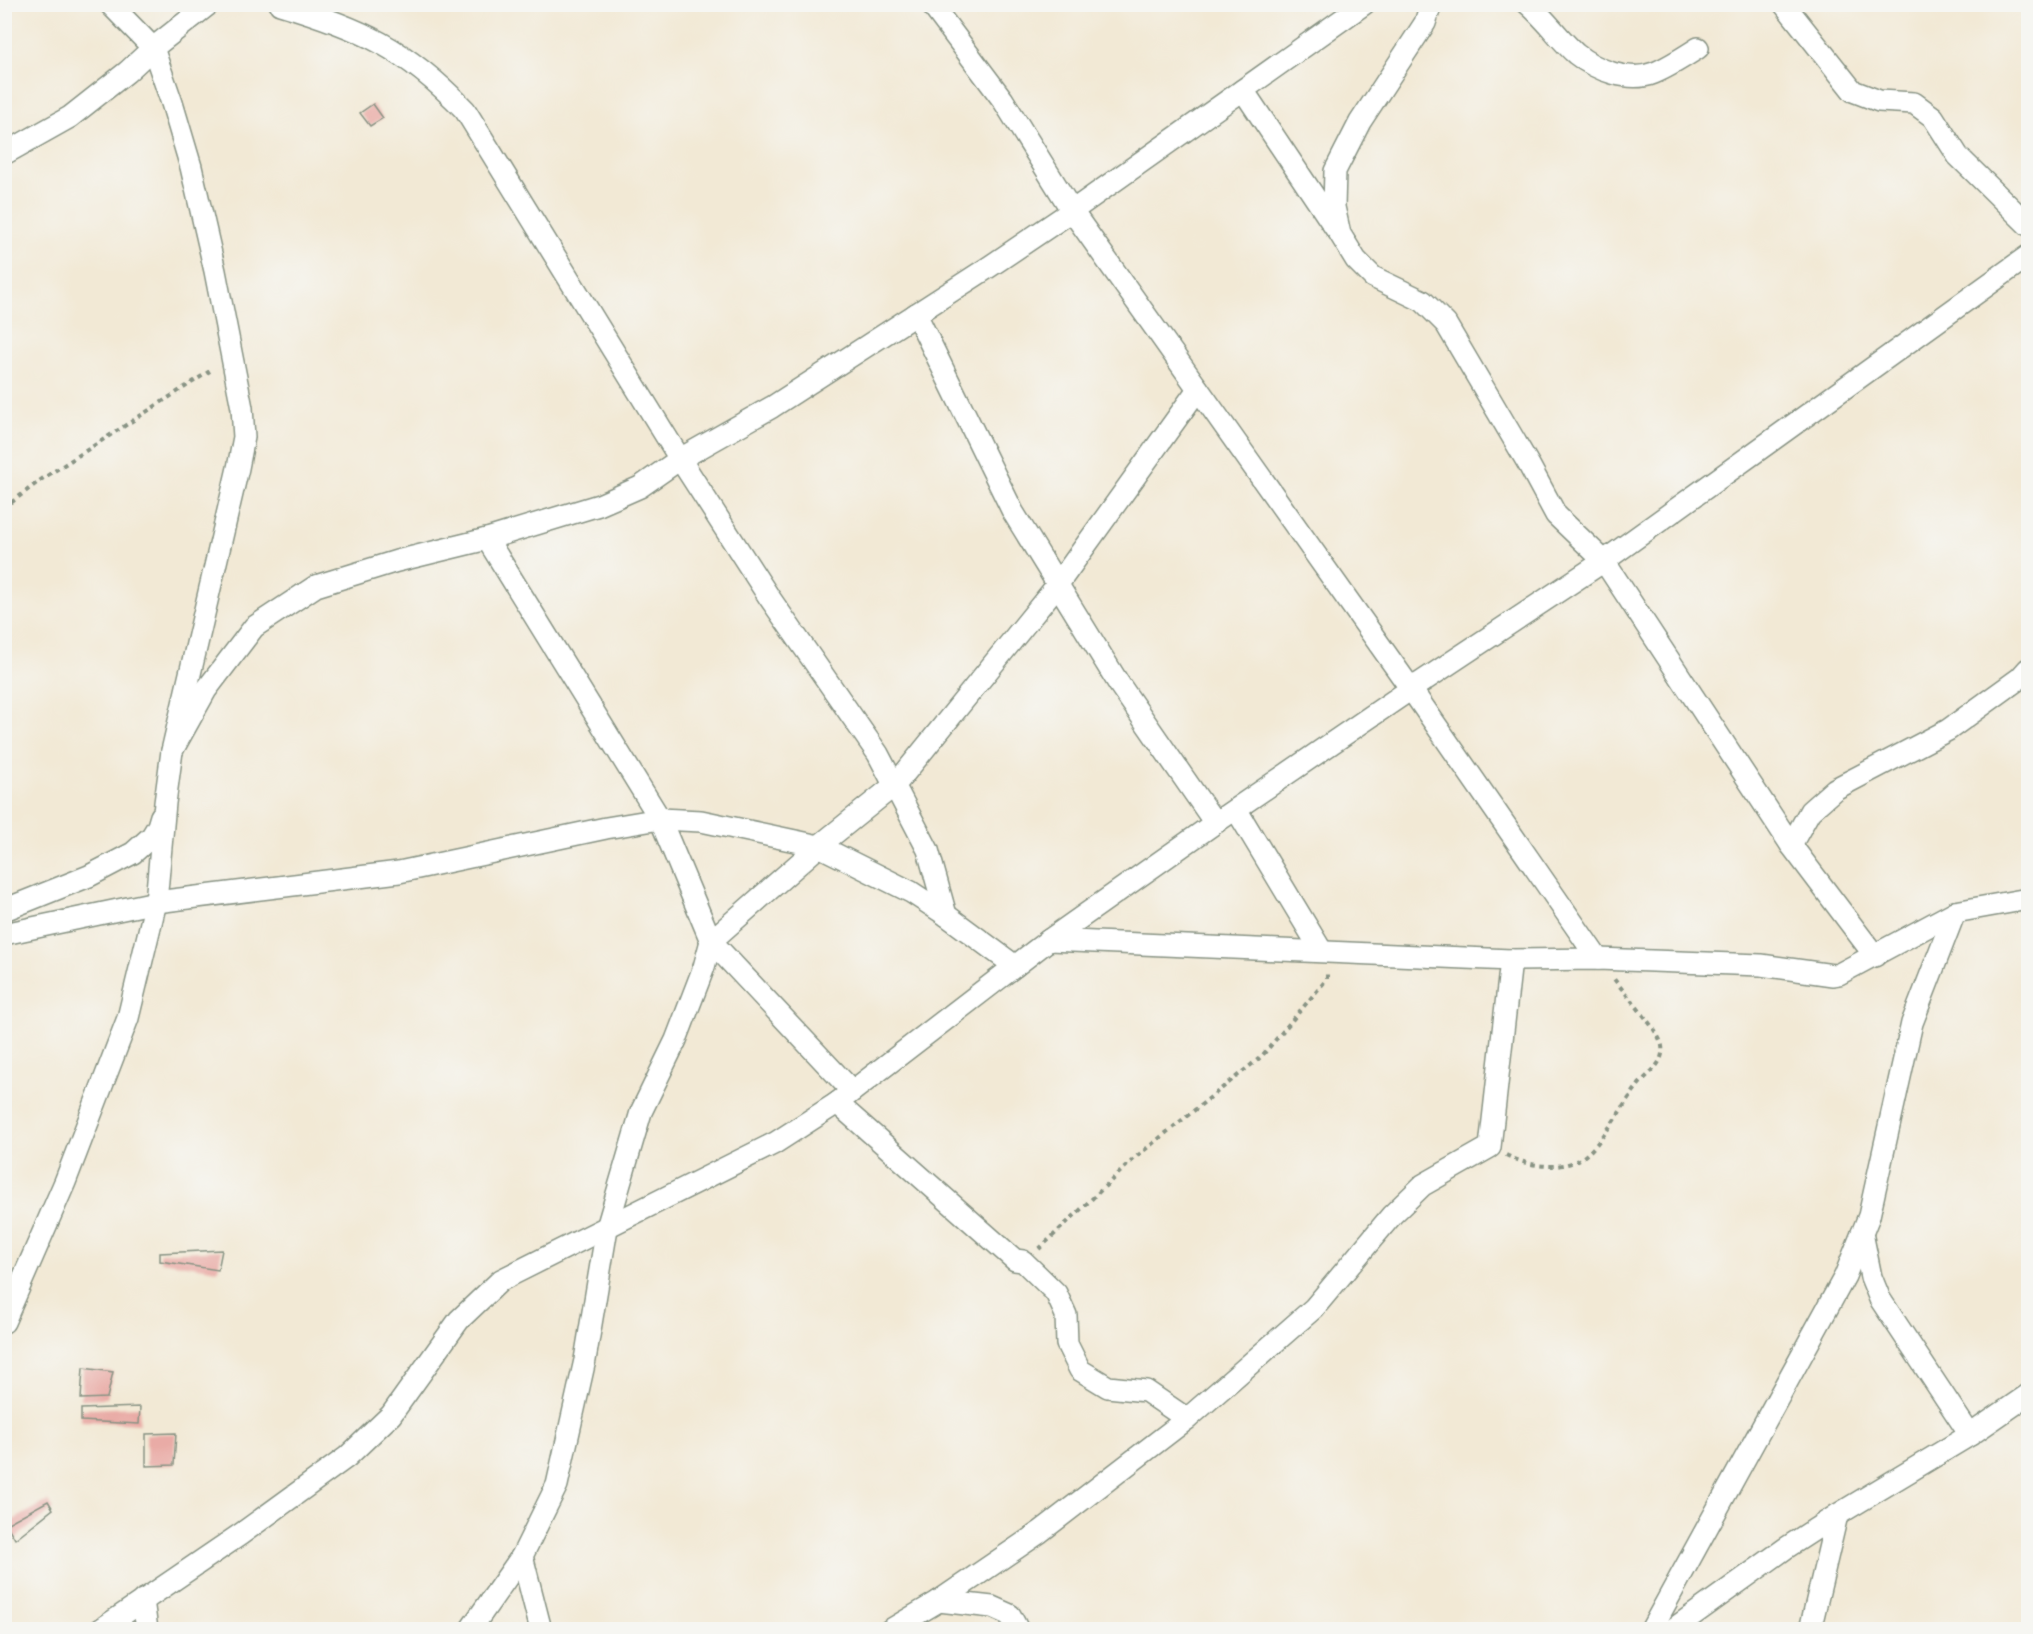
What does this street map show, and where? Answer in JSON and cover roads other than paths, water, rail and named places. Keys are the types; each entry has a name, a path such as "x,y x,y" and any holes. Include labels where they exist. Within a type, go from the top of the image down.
{"street":[{"path":"4,1322 65,1182 128,1018 156,902 172,751 234,488 243,437 242,408 233,356 191,167 172,103 153,48 110,4"},
{"path":"4,154 70,117 210,4"},
{"path":"280,4 328,18 373,37 409,59 438,81 465,110 680,459 769,597 878,754 896,784 928,850 946,915"},
{"path":"931,4 1003,100 1072,211 1411,689 1598,959"},
{"path":"172,751 206,690 254,627 316,586 397,561 488,539 598,506 640,487 680,459 772,407 1072,211 1364,4"},
{"path":"1340,234 1334,207 1335,171 1360,122 1425,23 1431,4"},
{"path":"1528,4 1575,53 1594,66 1612,73 1631,76 1652,74 1698,48"},
{"path":"1784,4 1852,91 1879,101 1914,104 1933,117 1958,156 2028,225"},
{"path":"1243,90 1356,260 1373,277 1423,301 1446,324 1514,438 1556,515 1604,561 1791,845 1875,956"},
{"path":"99,1629 240,1534 347,1457 391,1415 459,1320 501,1280 775,1143 845,1097 1049,940 1236,808 1604,561 2028,256"},
{"path":"916,314 1013,512 1119,684 1215,823"},
{"path":"470,1629 522,1556 557,1485 585,1360 607,1228 641,1112 676,1040 704,967 711,941 819,846 896,784 1058,584 1197,389"},
{"path":"488,539 660,819 711,941 845,1097 1015,1260 1023,1261 1056,1293 1066,1315 1067,1344 1080,1370 1108,1387 1146,1391 1187,1419"},
{"path":"1791,845 1810,811 1835,789 1948,730 2020,678 2028,669"},
{"path":"4,910 89,876 133,854 152,836 158,826 165,803"},
{"path":"1236,808 1321,950"},
{"path":"4,934 156,902 399,872 606,828 660,819 701,821 819,846 911,892 1015,966"},
{"path":"1049,940 1511,960 1598,959 1761,965 1833,975 1875,956 1954,912 2028,899"},
{"path":"1651,1629 1845,1276 1869,1216 1912,1023 1954,912"},
{"path":"890,1629 939,1601 1040,1532 1187,1419 1314,1308 1392,1215 1423,1185 1490,1147 1511,960"},
{"path":"1862,1233 1871,1277 1880,1299 1970,1435"},
{"path":"1672,1629 1837,1515 1970,1435 2028,1395"},
{"path":"1810,1629 1837,1515"},
{"path":"522,1556 541,1629"},
{"path":"143,1600 147,1629"},
{"path":"939,1601 992,1607 1010,1615 1018,1629"}]}
